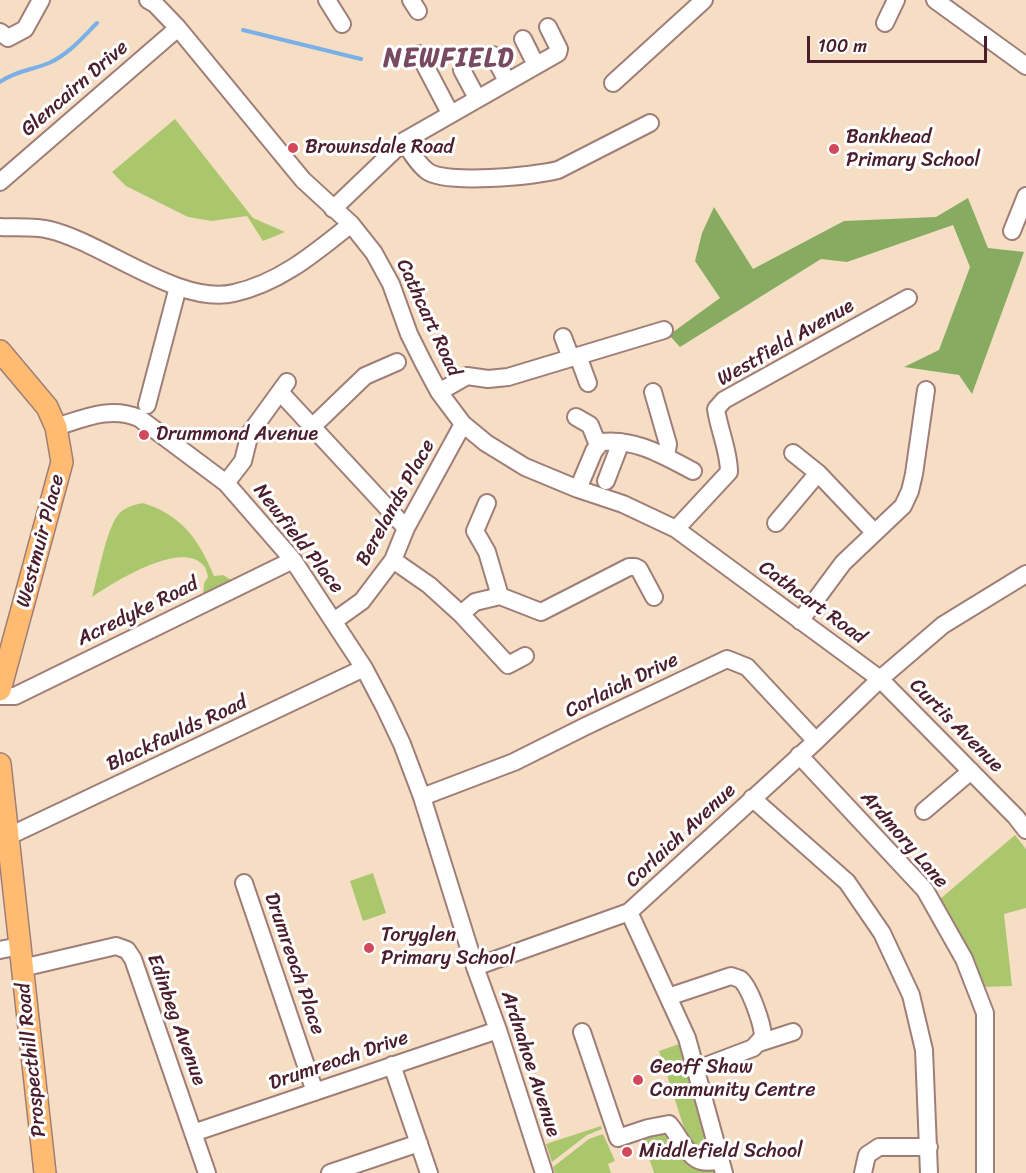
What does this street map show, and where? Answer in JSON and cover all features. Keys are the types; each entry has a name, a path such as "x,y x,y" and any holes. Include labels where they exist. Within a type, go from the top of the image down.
{"main road":[{"name":"Westmuir Place","path":"0,351 47,407 56,427 62,462 0,690"},
{"path":"0,764 7,837 10,948"},
{"name":"Prospecthill Road","path":"10,948 22,968 45,1173"}],"street":[{"path":"0,32 8,39 25,29 41,0"},
{"name":"Cathcart Road","path":"147,0 155,4 178,28 303,180 351,224 374,253 391,284 409,334 439,392 463,424 486,443 525,467 578,489 623,504 676,529 880,679"},
{"path":"327,0 342,24"},
{"path":"613,83 704,0"},
{"path":"885,23 896,0"},
{"path":"935,0 1026,66"},
{"path":"333,209 404,141 558,52 559,49 548,27"},
{"name":"Glencairn Drive","path":"0,182 178,28"},
{"path":"523,39 536,65"},
{"path":"419,54 450,113"},
{"path":"493,55 507,81"},
{"path":"462,70 477,98"},
{"path":"404,141 428,172 455,177 484,178 543,174 558,170 650,123"},
{"path":"1012,231 1026,196"},
{"path":"0,227 49,230 84,242 178,287 204,294 233,294 268,282 297,266 351,224"},
{"path":"147,405 178,287"},
{"name":"Westfield Avenue","path":"676,529 729,472 729,462 718,426 716,409 724,400 908,298"},
{"path":"439,392 467,376 488,379 508,377 664,330"},
{"path":"563,337 588,383"},
{"path":"312,427 364,376 398,362"},
{"path":"226,483 243,460 250,433 283,387 312,427 406,528"},
{"path":"800,621 843,563 903,506 910,491 926,390"},
{"path":"653,392 668,444 666,457"},
{"name":"Newfield Place","path":"56,427 89,416 124,411 139,418 226,483 293,561 364,668 402,744 422,797"},
{"path":"576,417 590,425 598,445"},
{"name":"Berelands Place","path":"334,621 362,601 393,560 406,528 463,424"},
{"path":"578,489 601,442 613,441 641,445 693,471"},
{"path":"606,481 621,442"},
{"path":"793,453 818,473 874,532"},
{"path":"776,523 818,473"},
{"path":"488,503 475,531 487,552 500,596"},
{"path":"393,560 429,585 461,614 508,665 525,656"},
{"name":"Acredyke Road","path":"0,696 15,696 293,561"},
{"path":"461,614 475,602 500,596 541,612 629,567 639,569 654,597"},
{"name":"Corlaich Avenue","path":"475,967 629,912 816,741 880,679 943,625 1026,573"},
{"name":"Corlaich Drive","path":"422,797 514,762 727,659 747,667 816,741"},
{"name":"Blackfaulds Road","path":"7,837 364,668"},
{"name":"Curtis Avenue","path":"880,679 1016,817 1026,830"},
{"name":"Ardmory Lane","path":"799,755 925,890 964,959 985,1013 987,1087 985,1173"},
{"path":"924,811 970,771"},
{"name":"Ardnahoe Avenue","path":"422,797 475,967 544,1173"},
{"path":"752,798 847,882 882,933 912,995 924,1050 928,1173"},
{"name":"Drumreoch Place","path":"244,883 315,1092"},
{"path":"629,912 687,1038 723,1167"},
{"name":"Edinbeg Avenue","path":"22,968 116,946 127,950 133,959 207,1173"},
{"path":"668,997 722,978 731,976 740,979 747,988 763,1029 763,1037 759,1044"},
{"name":"Drumreoch Drive","path":"193,1133 498,1030"},
{"path":"582,1032 618,1138 669,1124 688,1152 701,1161 723,1167"},
{"path":"695,1070 793,1032"},
{"path":"392,1065 429,1173"},
{"path":"330,1173 419,1143"},
{"path":"863,1173 867,1155 879,1148 928,1147"}],"green space":[{"path":"175,119 253,218 285,232 263,241 247,216 212,221 188,217 126,186 112,172"},
{"path":"968,198 988,248 1024,252 972,394 959,375 904,367 939,350 970,267 953,225 847,262 821,259 680,347 669,335 720,298 695,261 702,233 714,207 753,269 844,221 936,217"},
{"path":"143,503 168,514 187,530 202,551 214,576 223,575 235,582 203,597 204,583 208,577 205,568 192,559 179,557 147,566 92,597 106,542 114,522 123,510"},
{"path":"1015,835 1026,849 1026,908 1004,914 1012,986 983,987 970,951 939,900"},
{"path":"373,873 386,913 363,921 350,881"},
{"path":"679,1044 715,1156 706,1157 689,1143 659,1051"},
{"path":"601,1126 602,1129 587,1135 552,1162 546,1144"},
{"path":"662,1130 719,1173 654,1173 641,1133"},
{"path":"603,1134 615,1161 608,1164 611,1173 555,1173 553,1167 589,1139"}],"waterway":[{"path":"0,82 63,55 97,23"},
{"path":"243,30 361,59"}],"place":[{"name":"Brownsdale Road","path":"293,148"},
{"name":"Bankhead Primary School","path":"834,149"},
{"name":"Drummond Avenue","path":"144,435"},
{"name":"Toryglen Primary School","path":"369,948"},
{"name":"Geoff Shaw Community Centre","path":"638,1080"},
{"name":"Middlefield School","path":"627,1152"}],"district":[{"name":"NEWFIELD","path":"449,59"}]}
